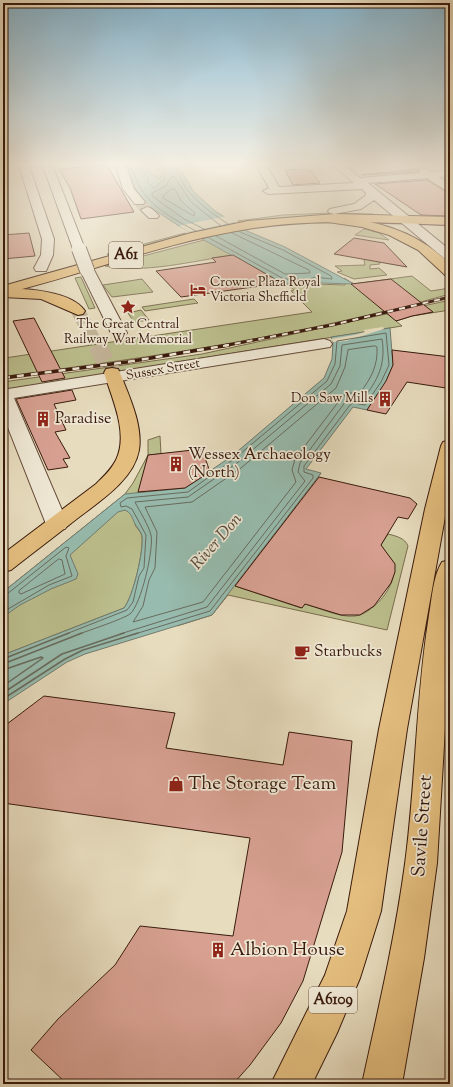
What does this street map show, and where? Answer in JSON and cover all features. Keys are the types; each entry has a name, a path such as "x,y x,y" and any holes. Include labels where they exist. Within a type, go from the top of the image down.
{"main road":[{"name":"A61","path":"3,279 180,230 243,221 296,220 329,215 450,215"},
{"path":"329,215 393,232 419,243 436,257 450,272"},
{"name":"A61","path":"401,216 450,221"},
{"name":"A61","path":"3,290 192,237 243,221"},
{"path":"3,293 31,293 48,295 78,311"},
{"path":"3,565 113,480 124,464 128,455 131,430 113,376"},
{"name":"A6109","path":"291,1084 324,1020 342,978 364,911 393,729 435,509 450,446"},
{"name":"Savile Street","path":"382,1084 416,904 424,831 432,689 438,628 450,567"}],"street":[{"path":"40,214 48,239 47,255 41,268"},
{"path":"66,214 88,270 119,333"},
{"path":"329,215 333,214"},
{"path":"398,214 450,256"},
{"path":"431,241 450,239"},
{"path":"431,241 436,257"},
{"name":"Sussex Street","path":"3,394 324,344"},
{"path":"3,394 57,524"}],"green space":[{"path":"373,214 374,218 244,224 238,221 283,215"},
{"path":"364,229 379,233 389,240 355,235"},
{"path":"185,233 189,235 111,256 107,254"},
{"path":"204,240 233,255 151,268 120,268 105,266"},
{"path":"368,255 378,260 380,264 370,265 370,269 379,268 387,275 354,279 337,272 342,271 335,266 365,265 364,260"},
{"path":"412,276 431,291 450,288 450,294 395,309 285,333 174,353 6,376 3,369 3,355 5,358 312,312 291,291 294,290 286,283 345,285 344,278 354,284"},
{"path":"81,277 95,308 89,309 75,278"},
{"path":"142,279 153,292 112,297 103,285"},
{"path":"194,299 198,303 145,311 142,307"},
{"path":"446,301 450,304 450,310 412,316 396,321 402,326 3,390 3,382 202,354"},
{"path":"141,310 149,320 134,322 128,313"},
{"path":"160,436 161,454 148,455 148,440"},
{"path":"148,455 140,492 150,492 135,525 142,536 140,562 131,594 124,608 3,655 3,592 125,494 133,483"},
{"path":"321,473 235,586 301,608 305,604 343,616 355,616 364,613 383,597 393,576 393,565 389,556 378,549 388,534 402,539 408,546 387,630 228,595 212,615 177,626"}],"water":[{"path":"160,214 219,214 247,231 285,247 354,284 321,283 315,281 314,283 283,284 179,226"},
{"name":"River Don","path":"390,328 393,365 385,384 367,410 353,407 306,469 321,473 212,615 85,654 67,662 3,704 3,655 124,608 131,594 137,573 142,536 129,512 125,510 118,512 70,555 78,574 76,579 51,589 20,605 3,617 3,592 125,494 185,488 232,456 324,378 332,359 333,342 331,337"}],"pier":[{"path":"227,216 235,222 189,232 179,226"},
{"path":"383,327 384,329 346,341 333,342 331,339 365,332 363,330"}],"building":[{"path":"79,214 121,214 81,219"},
{"path":"419,214 450,214 450,216"},
{"path":"29,233 35,256 3,259 3,235"},
{"path":"354,238 384,243 407,267 334,254"},
{"name":"Crowne Plaza Royal Victoria Sheffield","path":"233,255 282,283 181,297 156,271 216,262 212,258"},
{"path":"391,279 433,312 396,321 351,284"},
{"path":"34,318 65,378 42,382 13,321"},
{"path":"392,350 450,357 450,376 446,388 407,382 386,414 367,410 386,381 393,365"},
{"name":"Paradise","path":"72,390 76,400 54,404 66,430 55,432 70,458 63,459 68,467 48,470 16,399"},
{"name":"Wessex Archaeology (North)","path":"202,449 210,472 185,488 138,492 148,455"},
{"path":"319,477 410,498 417,504 408,519 398,517 381,545 395,564 395,572 391,583 374,606 360,615 341,615 305,604 302,608 235,586"},
{"path":"44,696 175,713 166,748 283,765 289,732 352,741 342,852 303,981 281,1023 250,1065 233,1084 67,1084 31,1050 58,1019 115,965 140,926 233,936 250,838 3,803 3,727"}],"tunnel":[{"path":"78,311 97,346"},
{"path":"97,345 112,373"}],"railway":[{"path":"223,346 332,325 450,297"},
{"path":"223,346 229,345"},
{"path":"3,378 127,362 223,346"}],"place":[{"name":"Crowne Plaza Royal Victoria Sheffield","path":"198,290"},
{"name":"The Great Central Railway War Memorial","path":"128,307"},
{"name":"Don Saw Mills","path":"385,399"},
{"name":"Paradise","path":"43,419"},
{"name":"Wessex Archaeology (North)","path":"176,464"},
{"name":"Starbucks","path":"302,652"},
{"name":"The Storage Team","path":"176,784"},
{"name":"Albion House","path":"218,950"}]}
